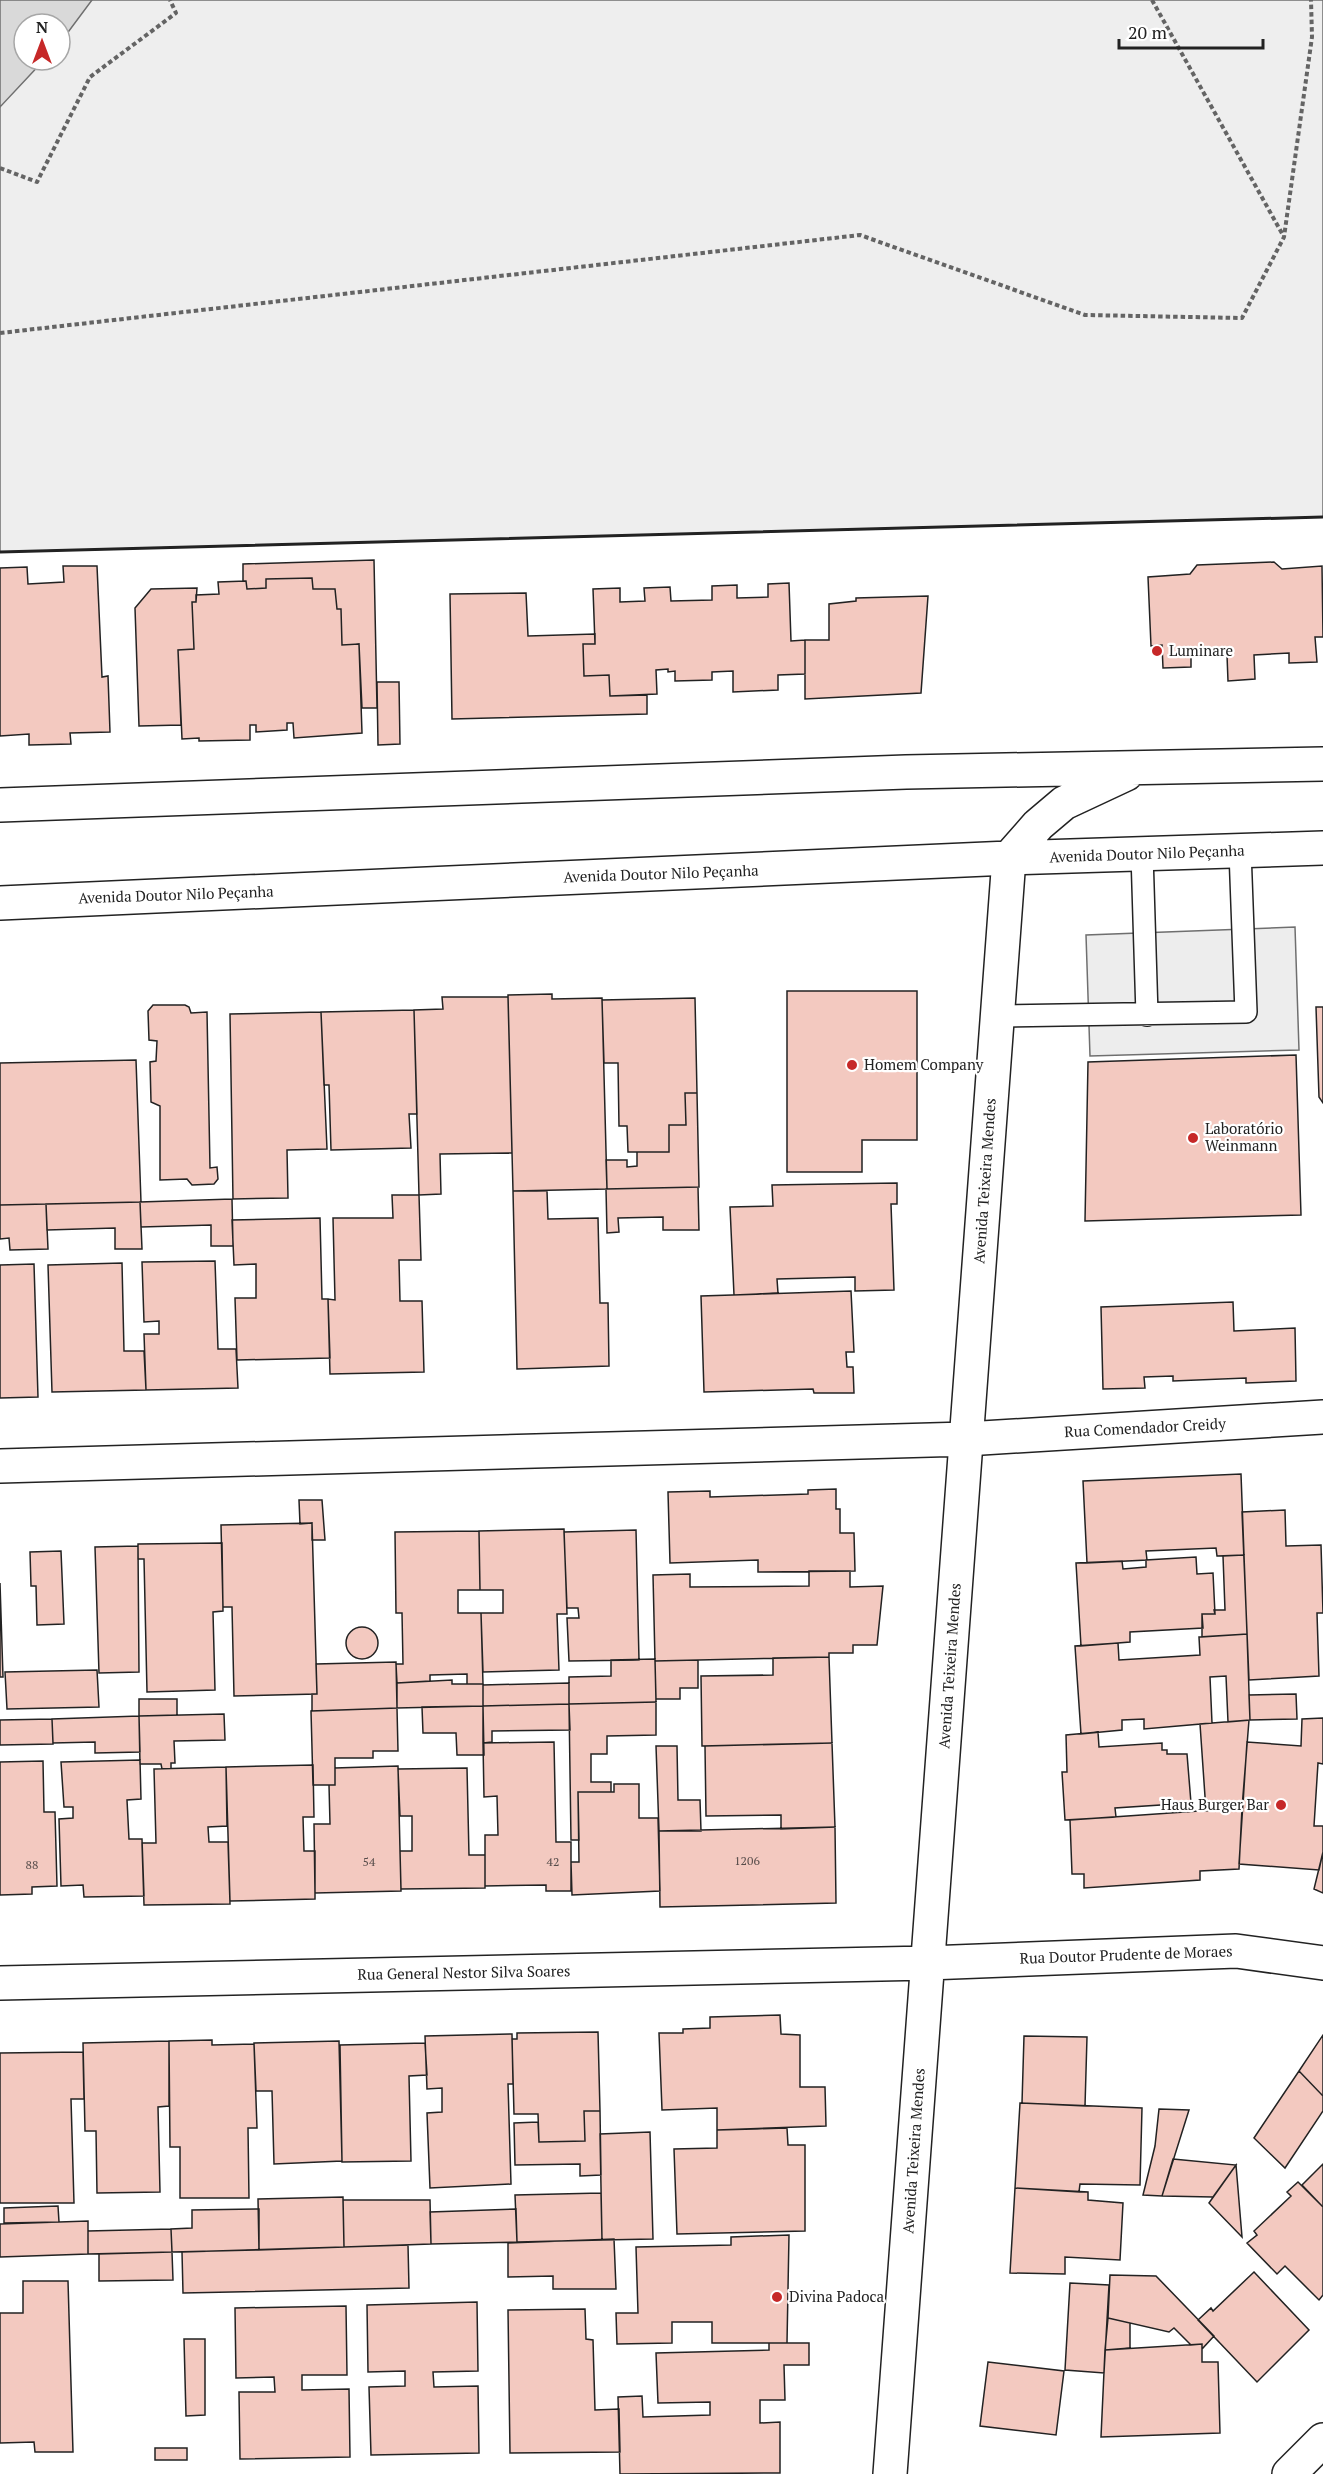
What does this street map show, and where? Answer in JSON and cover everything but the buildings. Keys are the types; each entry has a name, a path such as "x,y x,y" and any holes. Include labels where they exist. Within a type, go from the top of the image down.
{"street":[{"path":"0,805 906,772 1323,764"},
{"path":"1009,858 1038,825 1064,803 1135,769"},
{"name":"Avenida Doutor Nilo Peçanha","path":"0,903 1009,858 1323,848"},
{"name":"Avenida Teixeira Mendes","path":"890,2474 1009,858"},
{"name":"Rua Comendador Creidy","path":"0,1466 966,1439 1323,1417"},
{"name":"Rua Doutor Prudente de Moraes","path":"928,1963 1236,1951 1323,1963"},
{"name":"Rua General Nestor Silva Soares","path":"0,1983 928,1963"},
{"path":"1289,2474 1323,2440"}],"lane":[{"path":"998,1016 1246,1012 1240,851"},
{"path":"1142,854 1147,1015"}],"path":[{"path":"0,168 37,182 90,77 176,13 170,0"},
{"path":"1152,0 1284,237"},
{"path":"0,333 860,235 1085,315 1242,318 1284,237 1312,37 1311,0"}],"shaded area":[{"path":"0,0 1323,0 1323,517 0,552"},
{"path":"0,0 92,0 72,27 72,12 12,12 12,72 33,72 0,107"},
{"path":"1295,927 1299,1050 1090,1056 1086,935"}],"wall":[{"path":"0,552 1323,517"}],"place":[{"name":"Luminare","path":"1157,651"},
{"name":"Homem Company","path":"852,1065"},
{"name":"Laboratório Weinmann","path":"1193,1138"},
{"name":"Haus Burger Bar","path":"1281,1805"},
{"name":"Divina Padoca","path":"777,2297"}]}
